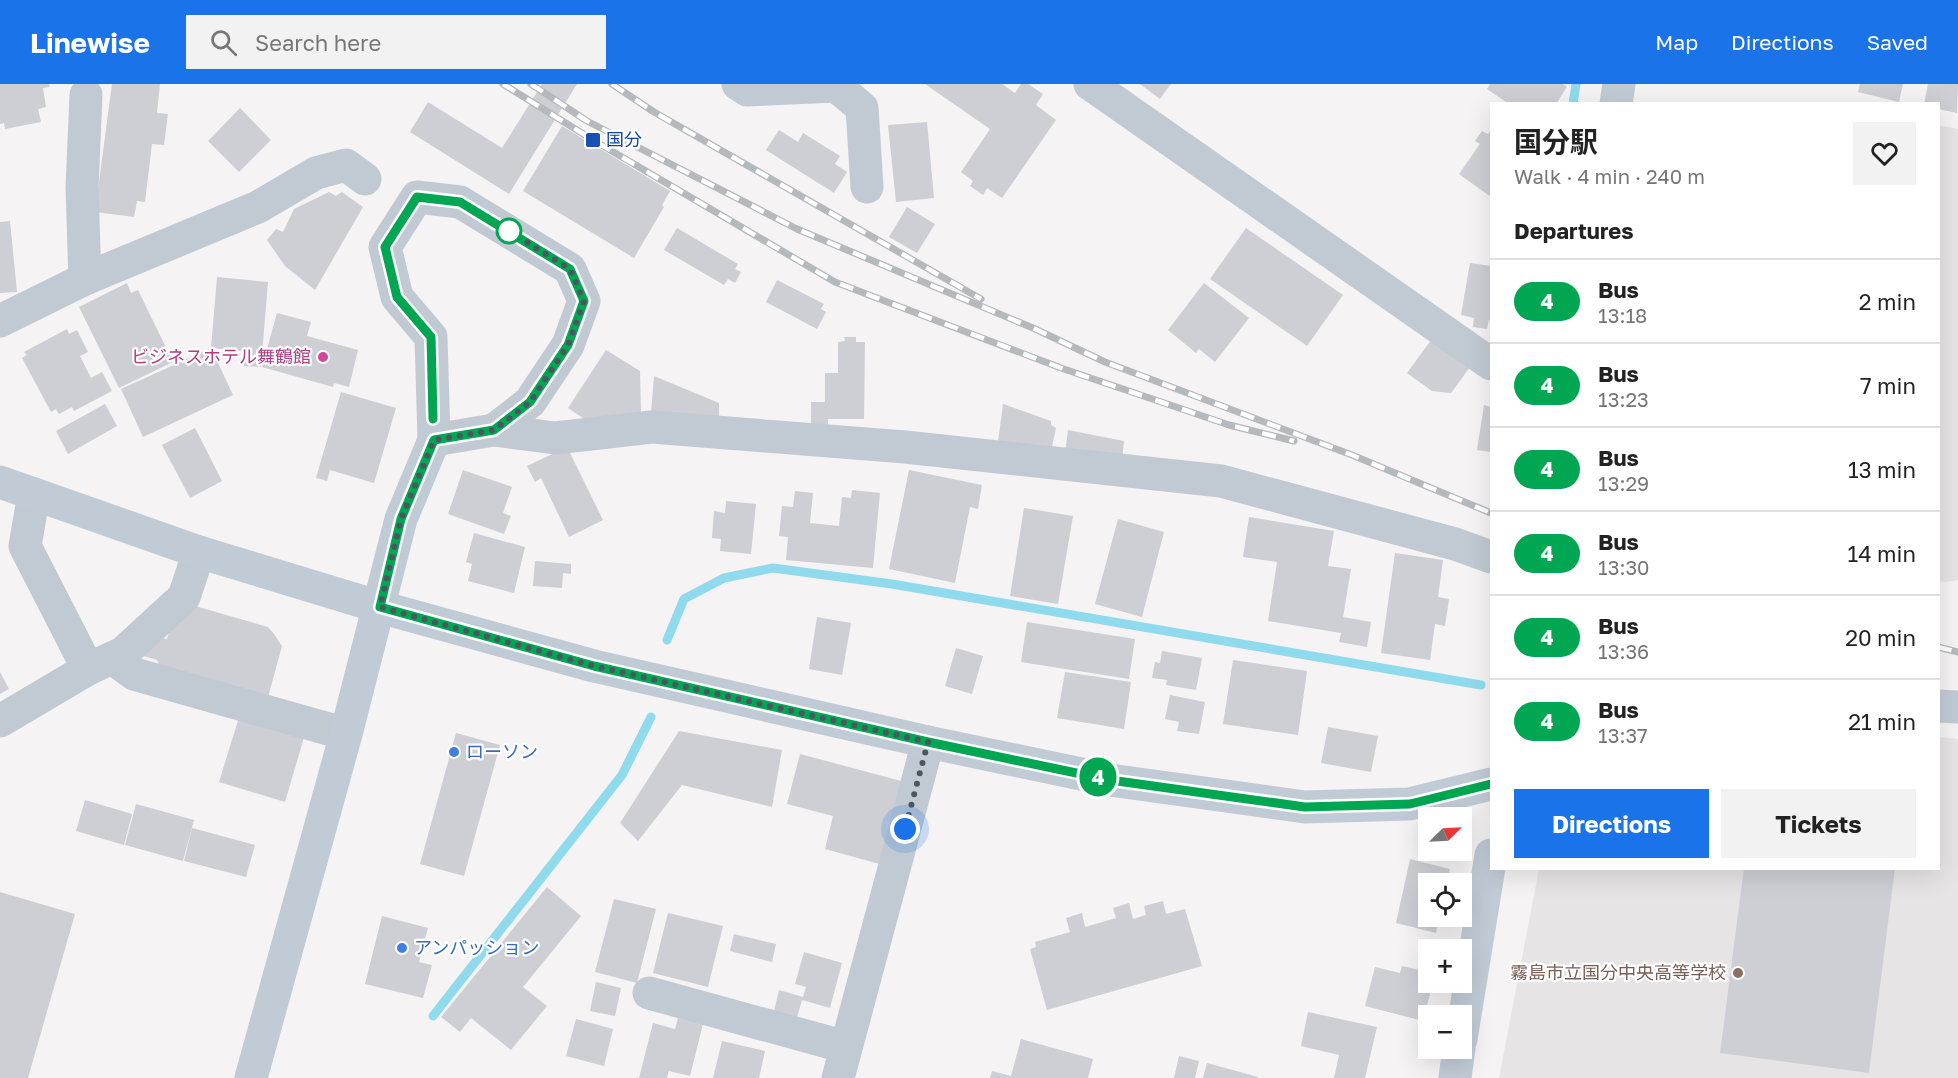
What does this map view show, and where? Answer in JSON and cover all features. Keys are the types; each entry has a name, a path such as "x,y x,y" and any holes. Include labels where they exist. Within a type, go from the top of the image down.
{"street":[{"path":"738,84 747,90 836,86 862,108 867,187"},
{"path":"1090,84 1490,363"},
{"path":"1616,102 1619,84"},
{"path":"85,279 82,188 86,95"},
{"path":"0,321 85,279 258,207 316,173 346,165 365,179"},
{"path":"251,1078 346,734 401,519 434,440 431,337 397,297 385,247 417,197 460,202 570,269 584,301 568,345 530,402 494,430"},
{"path":"434,440 494,430 555,438 652,427 905,447 1221,481 1455,544 1490,557"},
{"path":"0,482 199,552 380,607 594,666 928,742 1110,780 1305,807 1410,804 1490,784"},
{"path":"34,494 25,546 100,663 346,734"},
{"path":"0,721 100,663 123,653 184,597 199,552"},
{"path":"1940,706 1958,707"},
{"path":"838,1078 928,742"},
{"path":"1467,1005 1490,861"},
{"path":"649,993 846,1047"},
{"path":"1455,1078 1458,1059"}],"shaded area":[{"path":"1940,125 1958,129 1958,580 1940,581"},
{"name":"霧島市立国分中央高等学校","path":"1940,737 1958,739 1958,1078 1499,1078 1539,870 1940,870"}],"building":[{"path":"0,84 49,84 50,87 43,88 46,107 38,109 41,122 5,129 4,123 0,124"},
{"path":"112,84 160,84 157,113 168,114 164,145 152,144 145,202 137,201 134,217 95,212"},
{"path":"542,84 577,84 509,194 410,132 428,102 502,148"},
{"path":"925,84 1002,84 1015,93 1021,84 1028,84 1043,94 1036,105 1056,120 1002,198 987,188 983,195 970,186 973,181 961,172 990,129"},
{"path":"1140,84 1171,84 1160,99"},
{"path":"1490,84 1563,84 1567,87 1557,102 1506,102 1487,89"},
{"path":"1860,84 1903,84 1899,102 1858,92"},
{"path":"1928,84 1958,84 1957,113 1940,109 1940,102 1924,102"},
{"path":"240,108 271,140 239,172 208,141"},
{"path":"927,122 934,198 896,202 888,125"},
{"path":"562,126 670,191 662,205 664,207 634,258 523,191"},
{"path":"779,130 798,142 803,133 840,156 835,164 847,172 834,193 766,150"},
{"path":"1482,131 1488,134 1490,131 1490,196 1459,174 1480,144 1475,141"},
{"path":"329,192 336,196 342,192 363,207 315,290 285,266 267,240 276,229 283,232 294,209"},
{"path":"907,207 935,224 917,253 889,237"},
{"path":"10,221 17,292 0,293 0,222"},
{"path":"677,228 738,264 735,269 741,272 735,283 728,279 724,285 664,250"},
{"path":"1246,228 1343,295 1307,346 1210,279"},
{"path":"1470,263 1490,266 1490,320 1487,329 1473,327 1474,318 1461,315"},
{"path":"217,277 268,282 261,367 244,366 245,351 211,348"},
{"path":"777,280 824,304 821,309 826,312 817,329 766,302"},
{"path":"127,283 131,293 138,290 173,362 119,388 79,307"},
{"path":"1204,283 1249,318 1215,362 1199,349 1196,353 1168,330"},
{"path":"277,313 311,322 307,336 358,350 349,387 334,383 333,387 262,367"},
{"path":"67,329 69,334 77,330 88,352 80,356 91,378 102,372 112,391 74,411 72,407 59,414 56,409 51,412 22,358 27,355 24,352"},
{"path":"844,337 856,337 856,342 865,342 864,419 828,419 828,425 811,424 811,402 825,402 825,373 838,373 838,342 845,341"},
{"path":"1432,339 1470,367 1451,393 1432,391 1407,373"},
{"path":"211,348 233,395 143,437 121,389"},
{"path":"606,350 640,371 641,413 586,420 568,408"},
{"path":"654,376 719,403 719,417 651,413"},
{"path":"341,392 396,408 374,483 330,470 327,481 316,478"},
{"path":"105,404 117,426 68,454 56,431"},
{"path":"1003,404 1051,421 1051,425 1056,428 1051,451 998,442"},
{"path":"1484,405 1490,407 1490,452 1477,450"},
{"path":"195,428 222,481 190,498 162,445"},
{"path":"1068,430 1124,441 1122,460 1065,453"},
{"path":"567,447 603,520 569,537 541,478 535,482 527,466"},
{"path":"463,470 512,487 503,513 511,516 504,534 448,514"},
{"path":"909,470 982,485 978,509 970,507 955,583 889,569"},
{"path":"852,490 880,493 873,568 786,560 788,537 779,536 782,506 793,507 795,491 813,493 810,523 839,526 842,497 851,498"},
{"path":"726,501 756,504 751,554 720,551 721,539 712,538 714,511 725,513"},
{"path":"1024,508 1073,516 1058,604 1010,596"},
{"path":"1249,517 1334,531 1328,566 1351,569 1343,617 1371,622 1367,647 1339,642 1341,633 1268,621 1277,562 1243,557"},
{"path":"1118,519 1164,532 1142,617 1095,604"},
{"path":"474,533 525,547 514,593 468,581 472,564 466,562"},
{"path":"1395,553 1443,560 1438,597 1449,599 1445,626 1435,624 1430,660 1381,653"},
{"path":"535,561 571,564 571,574 563,573 562,588 533,586"},
{"path":"188,604 268,627 274,634 282,646 267,701 162,672 157,660 140,655 157,637 167,639 174,616"},
{"path":"817,617 851,623 842,675 809,669"},
{"path":"1027,622 1135,639 1129,679 1021,662"},
{"path":"956,648 983,656 972,694 945,686"},
{"path":"1162,651 1202,658 1196,690 1166,685 1167,680 1152,678 1155,662 1160,663"},
{"path":"1233,660 1307,671 1298,735 1223,724"},
{"path":"0,672 9,689 0,694"},
{"path":"1065,672 1131,682 1124,729 1057,718"},
{"path":"1170,695 1205,702 1199,734 1177,731 1179,722 1165,719"},
{"path":"240,714 305,734 285,802 219,782"},
{"path":"1328,727 1378,736 1371,772 1321,763"},
{"path":"679,731 782,750 772,807 682,785 638,841 620,823"},
{"path":"456,733 500,745 464,876 420,864"},
{"path":"800,754 905,782 883,865 825,849 833,816 787,804"},
{"path":"85,800 132,814 124,845 76,831"},
{"path":"136,804 194,820 183,861 125,845"},
{"path":"192,828 255,845 246,877 184,861"},
{"path":"1410,859 1450,869 1449,873 1418,873 1418,927 1437,927 1436,933 1396,923"},
{"path":"1744,870 1895,870 1869,1073 1720,1053"},
{"path":"547,887 581,916 523,987 547,1006 511,1050 471,1018 460,1032 441,1017"},
{"path":"0,892 75,914 28,1078 0,1078"},
{"path":"614,899 656,909 637,983 595,972"},
{"path":"1163,901 1166,914 1185,909 1202,966 1047,1010 1030,949 1036,947 1035,942 1070,932 1066,918 1082,913 1085,927 1116,918 1113,908 1129,903 1133,919 1146,915 1144,906"},
{"path":"668,913 723,926 708,987 653,973"},
{"path":"382,916 428,928 419,962 432,965 423,998 365,984"},
{"path":"734,934 776,944 772,962 730,951"},
{"path":"804,952 842,963 830,1008 802,1000 797,1017 774,1011 779,990 803,997 806,987 795,984"},
{"path":"1402,966 1418,970 1418,993 1430,993 1427,1005 1418,1005 1418,1020 1365,1006 1375,967 1400,973"},
{"path":"596,982 621,988 615,1016 590,1011"},
{"path":"1308,1012 1377,1027 1365,1078 1334,1078 1339,1055 1301,1046"},
{"path":"678,1018 703,1024 690,1076 669,1071 667,1078 639,1078 653,1023 675,1029"},
{"path":"576,1019 613,1029 604,1066 566,1056"},
{"path":"1021,1039 1093,1059 1088,1078 990,1078 992,1071 1011,1076"},
{"path":"722,1041 765,1051 759,1078 713,1078"},
{"path":"1179,1056 1199,1061 1195,1078 1174,1078"},
{"path":"1207,1063 1258,1077 1203,1078"}],"waterway":[{"path":"1573,102 1576,84"},
{"path":"667,640 684,599 724,578 773,568 892,584 1481,685"},
{"path":"433,1016 622,775 651,717"}],"railway":[{"path":"503,84 593,140 835,282 1061,368 1229,425 1294,441"},
{"path":"531,84 587,121 797,229 1033,328 1105,362 1352,455 1490,513"},
{"path":"612,84 654,112 981,299"},
{"path":"1940,648 1958,652"}],"bus line":[{"name":"4","path":"433,419 431,337 397,297 385,247 417,197 460,202 570,269 584,301 568,345 530,402 494,430 434,440 401,519 380,607 594,666 928,742 1110,780 1305,807 1410,804 1490,784"}],"place":[{"name":"国分","path":"593,140"},
{"name":"ビジネスホテル舞鶴館","path":"323,357"},
{"name":"ローソン","path":"454,752"},
{"name":"アンパッション","path":"402,948"},
{"name":"霧島市立国分中央高等学校","path":"1738,973"}],"route":[{"path":"509,231 570,269 584,301 568,345 530,402 494,430 434,440 401,519 380,607 594,666 928,742 905,829"}]}
